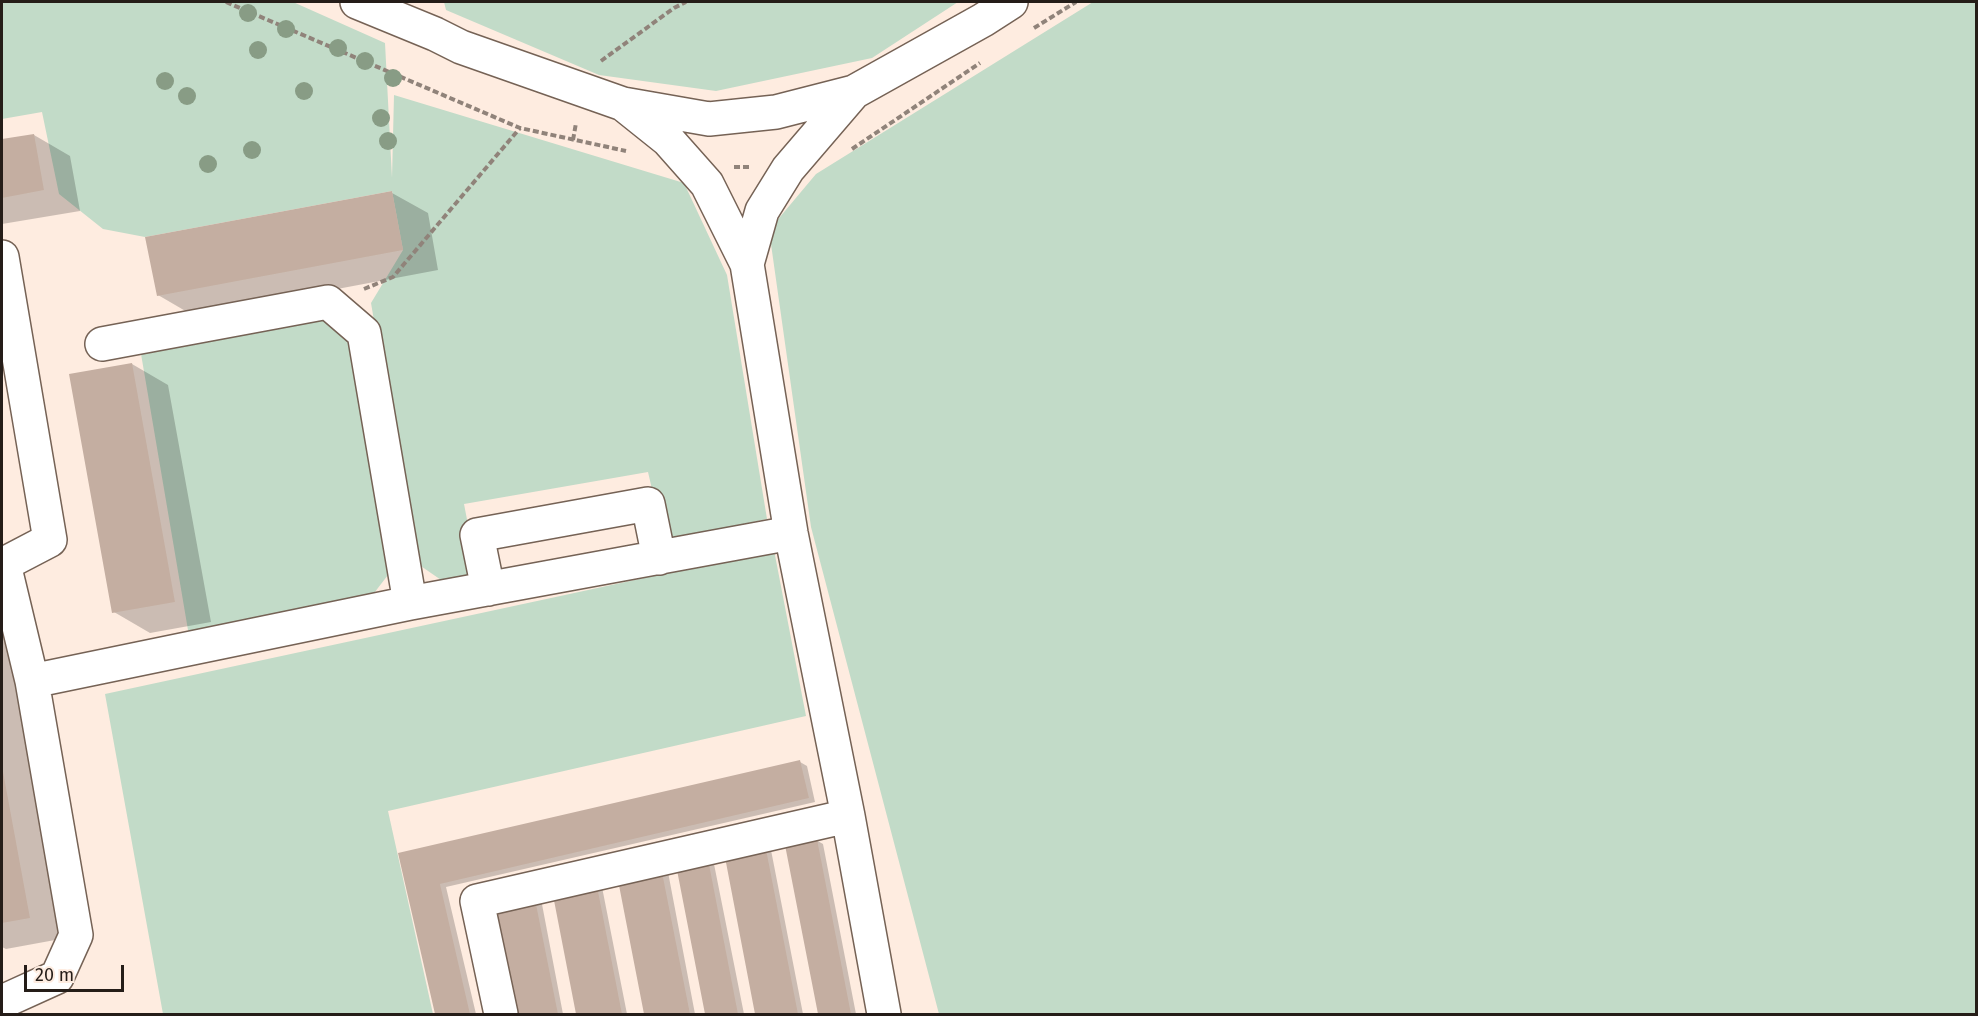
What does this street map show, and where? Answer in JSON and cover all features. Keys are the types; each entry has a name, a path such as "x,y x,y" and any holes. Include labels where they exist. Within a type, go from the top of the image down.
{"street":[{"path":"357,2 461,47 623,104 709,119 776,112 854,92 1011,2"},
{"path":"424,2 435,34"},
{"path":"747,264 762,211 767,202 788,169 854,92"},
{"path":"623,104 668,140 707,184 747,264 791,533 848,816 884,1014"},
{"path":"2,257 50,540 3,564 32,681 76,934 57,977 2,1002"},
{"path":"102,344 328,302 364,333 410,603"},
{"path":"488,590 477,534 648,504 659,558"},
{"path":"32,681 410,603 791,533"},
{"path":"501,1014 477,901 848,816"}],"path":[{"path":"226,2 520,128 393,277 328,302"},
{"path":"573,140 588,70 674,8 686,2"}],"green space":[{"path":"2,2 293,2 385,43 392,178 394,95 684,183 727,275 767,519 664,541 648,472 464,504 478,576 444,582 415,562 371,303 403,250 392,191 145,237 103,229 59,194 42,112 2,119"},
{"path":"444,2 958,2 872,58 716,91 599,75 446,10"},
{"path":"1093,2 1976,2 1976,1014 939,1014 811,527 769,230 816,174"},
{"path":"320,313 342,325 356,358 391,571 368,601 189,636 140,348"},
{"path":"774,550 806,716 388,811 433,1014 163,1014 105,694"}],"building":[{"path":"34,134 44,190 2,198 2,139"},
{"path":"392,191 403,250 157,296 145,237"},
{"path":"132,363 175,602 112,613 69,374"},
{"path":"800,760 809,798 440,884 470,1014 435,1014 398,853"},
{"path":"2,766 30,918 2,923"},
{"path":"817,839 851,1014 818,1014 785,845"},
{"path":"765,844 798,1014 755,1014 724,852"},
{"path":"708,859 738,1014 705,1014 676,865"},
{"path":"661,867 690,1014 644,1014 617,875"},
{"path":"596,881 622,1014 576,1014 552,890"},
{"path":"534,894 558,1014 512,1014 490,902"}]}
